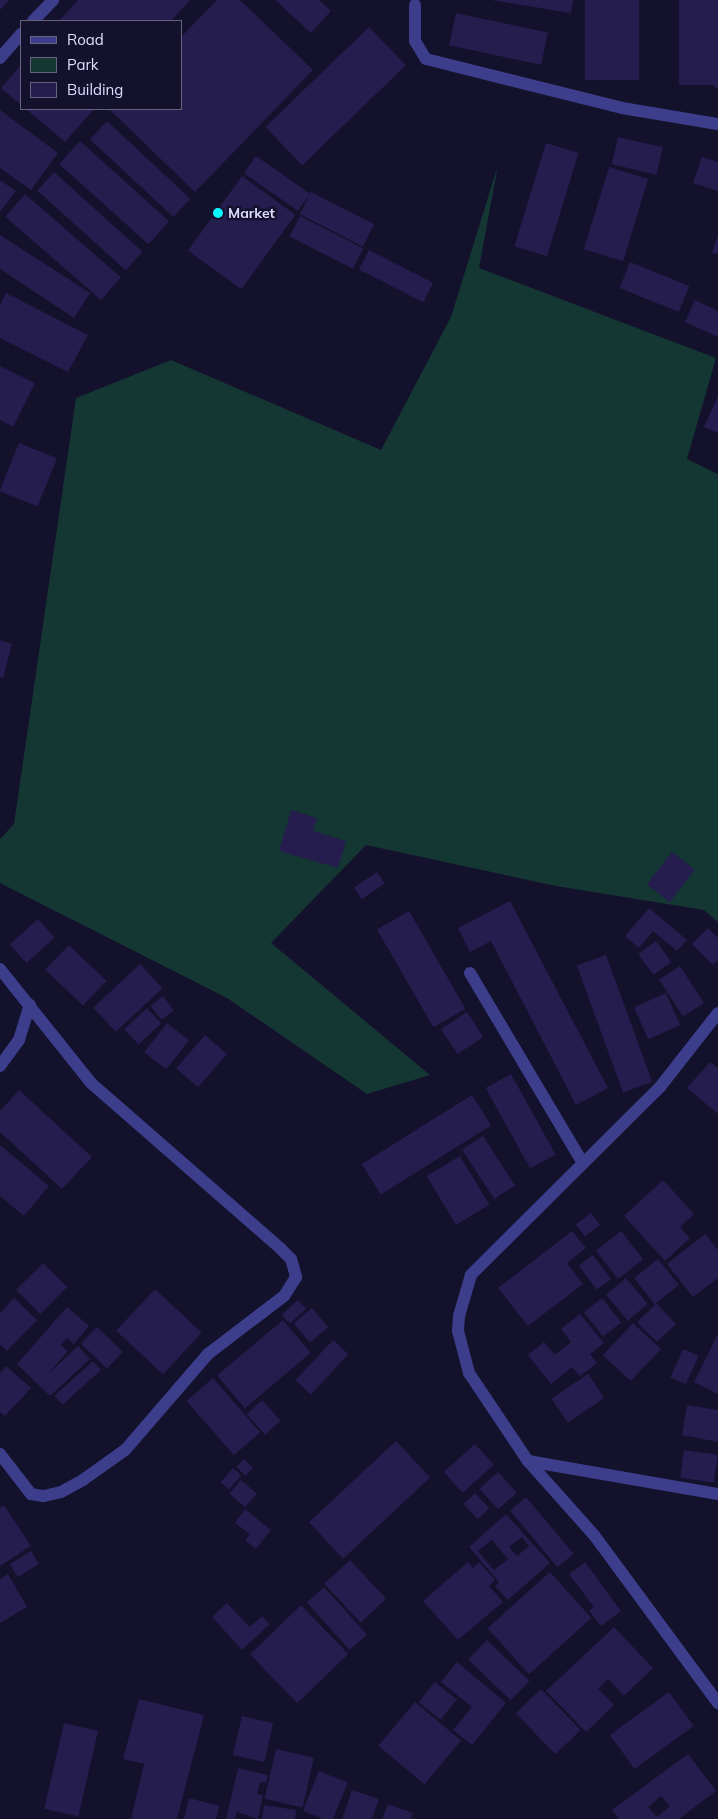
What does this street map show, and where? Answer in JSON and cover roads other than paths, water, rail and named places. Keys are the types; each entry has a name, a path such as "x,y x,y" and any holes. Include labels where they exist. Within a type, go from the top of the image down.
{"street":[{"path":"34,20 53,0"},
{"path":"415,5 415,41 426,59 622,108 718,124"},
{"path":"0,58 20,35"},
{"path":"0,968 90,1083 281,1249 291,1259 296,1277 284,1296 208,1354 125,1450 83,1480 60,1492 43,1496 31,1494 0,1454"},
{"path":"470,973 583,1163"},
{"path":"0,1066 19,1040 30,1005"},
{"path":"718,1012 660,1087 471,1274 459,1316 458,1332 469,1373 528,1461 594,1535 718,1703"},
{"path":"528,1461 718,1494"}],"place":[{"name":"Market","path":"218,213"}]}
